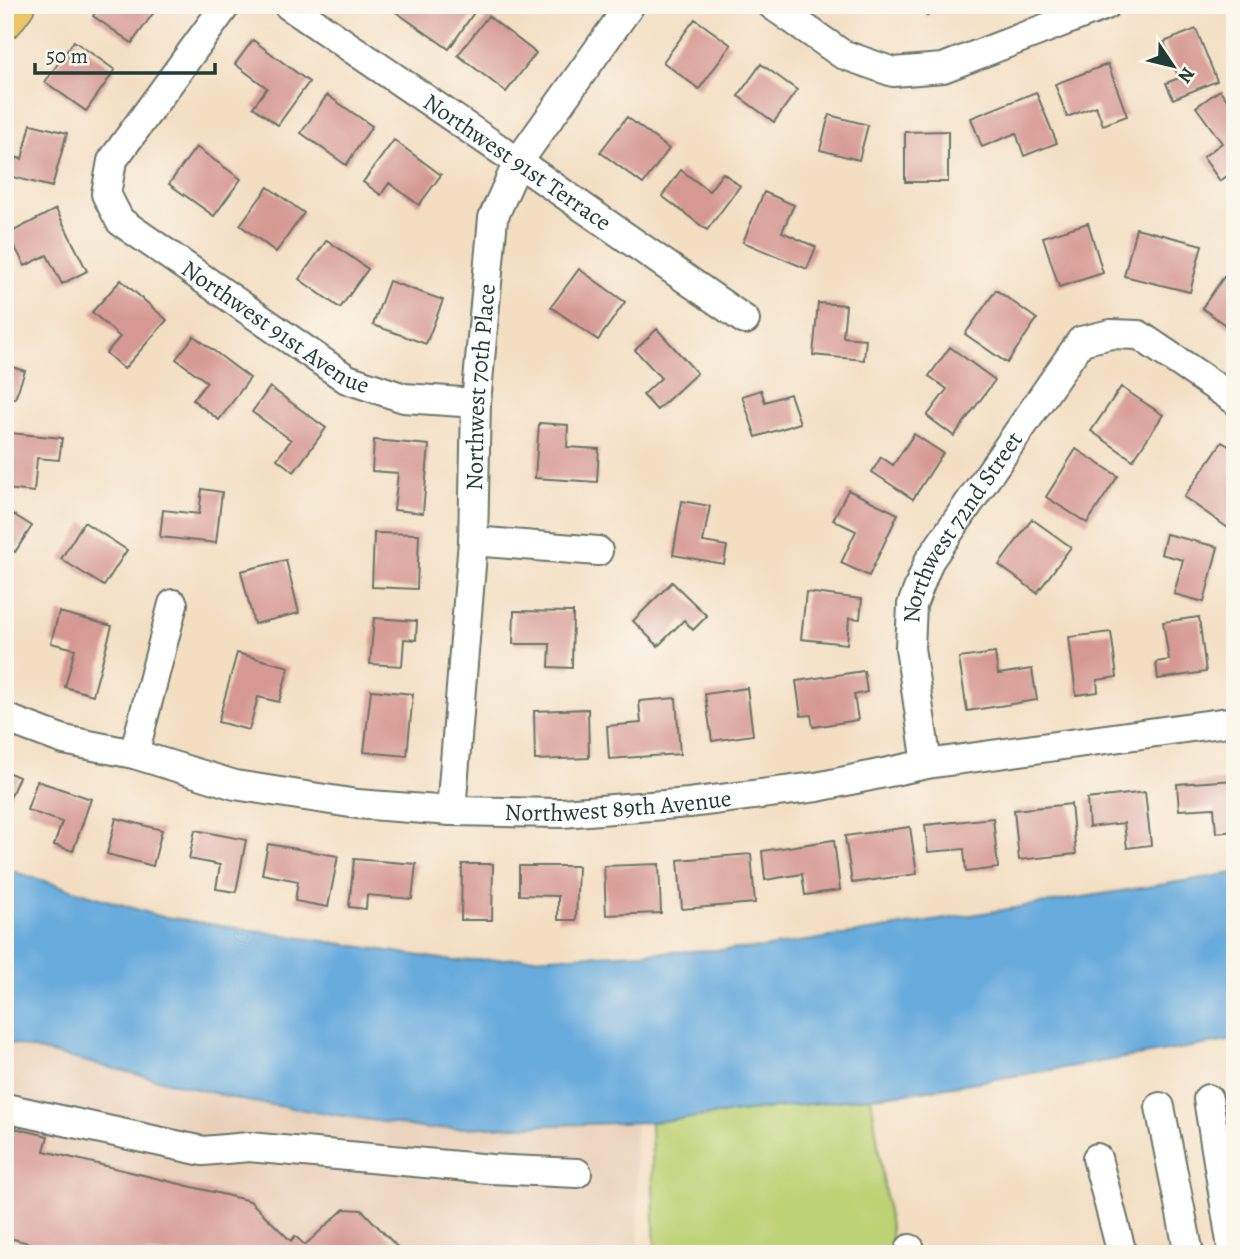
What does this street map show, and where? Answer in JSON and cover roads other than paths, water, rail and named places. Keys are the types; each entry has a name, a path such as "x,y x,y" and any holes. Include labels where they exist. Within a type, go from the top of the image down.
{"main road":[{"path":"5,20 16,5"}],"street":[{"name":"Northwest 91st Avenue","path":"226,5 113,161 106,194 120,220 347,379 404,398 476,403"},
{"name":"Northwest 91st Terrace","path":"288,5 745,320"},
{"name":"Northwest 70th Place","path":"451,811 473,541 476,403 493,218 518,162 630,5"},
{"path":"772,5 842,54 893,72 943,68 1106,5"},
{"name":"Northwest 72nd Street","path":"927,764 910,648 912,605 929,561 1081,341 1111,334 1139,334 1235,400"},
{"path":"473,541 598,551"},
{"path":"134,754 173,604"},
{"name":"Northwest 89th Avenue","path":"5,718 64,740 134,754 235,785 357,804 451,811 562,813 689,803 817,787 927,764 1235,721"},
{"path":"1208,1098 1233,1254"},
{"path":"1160,1107 1189,1254"},
{"path":"5,1108 203,1151 250,1147 491,1169 577,1172"},
{"path":"1097,1158 1122,1254"}],"water":[{"path":"5,869 159,916 454,961 762,948 1235,873 1235,1040 916,1092 651,1122 428,1129 246,1101 5,1042"}]}
